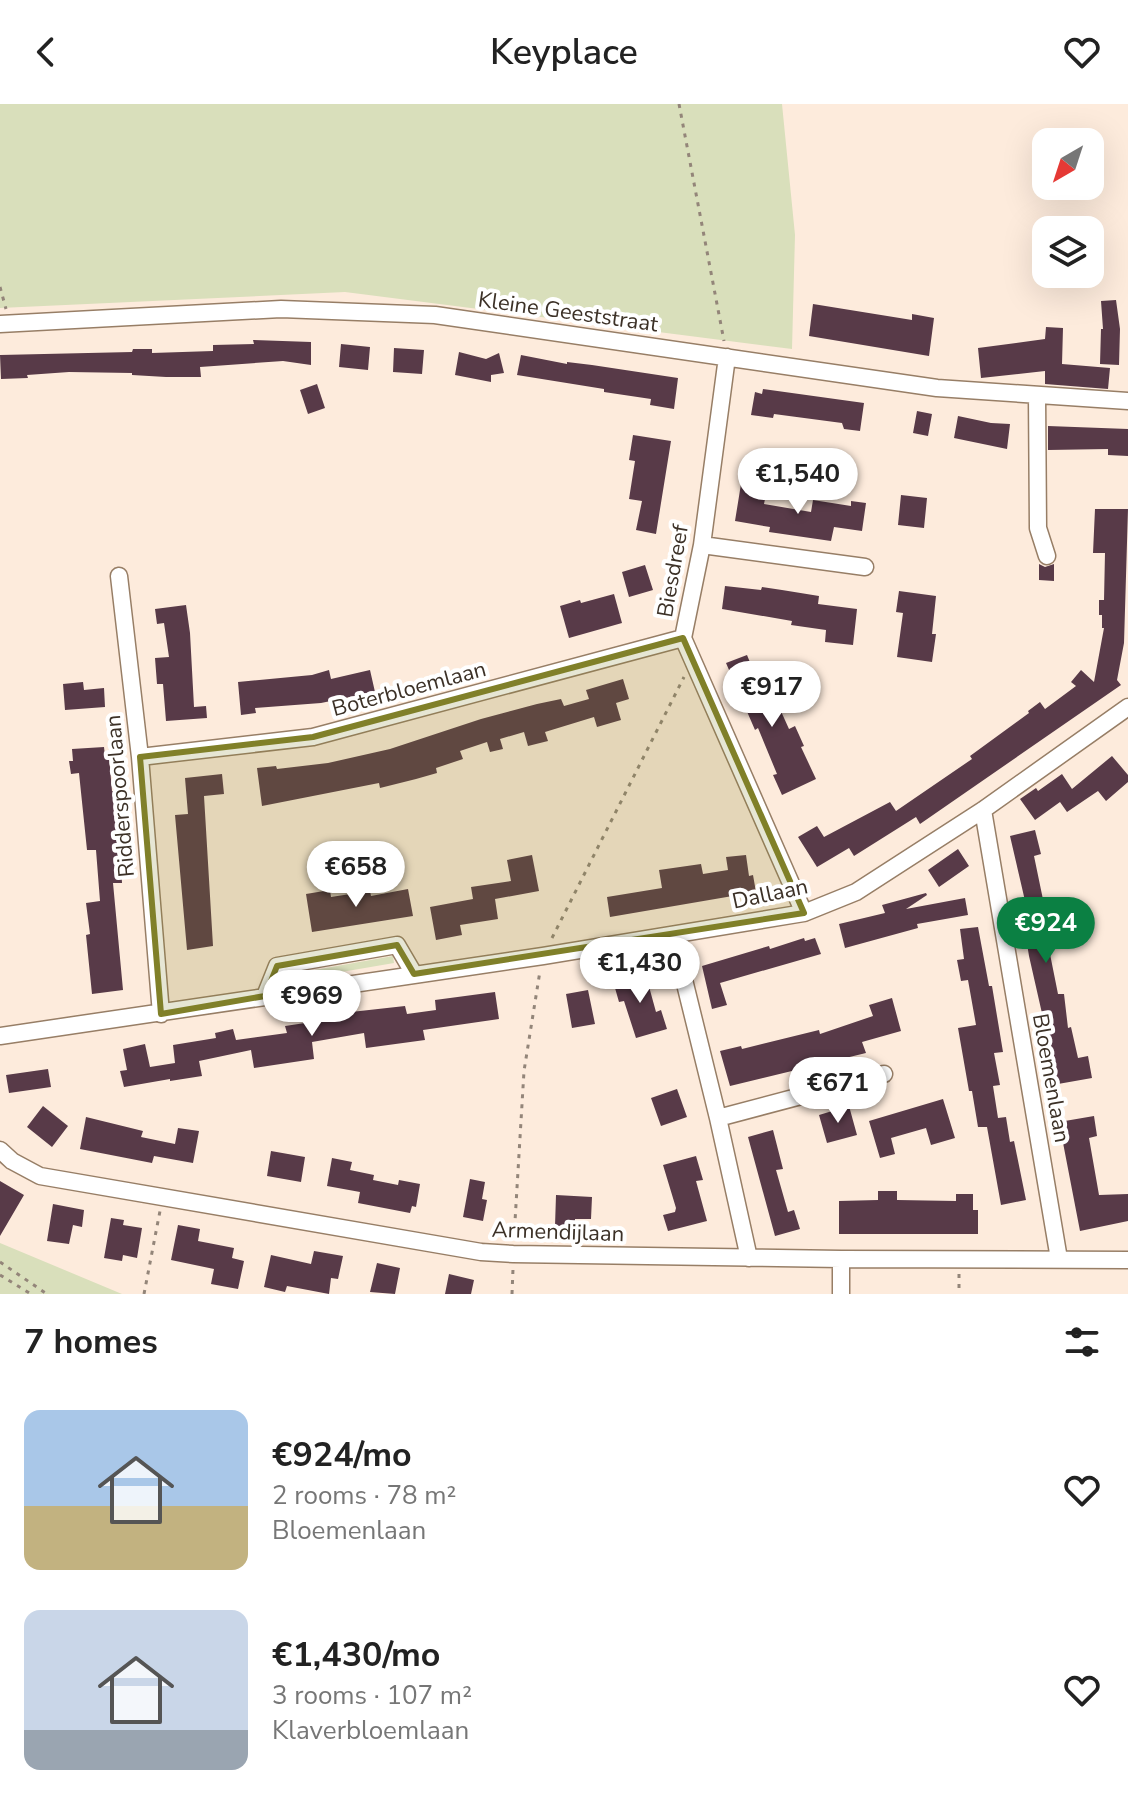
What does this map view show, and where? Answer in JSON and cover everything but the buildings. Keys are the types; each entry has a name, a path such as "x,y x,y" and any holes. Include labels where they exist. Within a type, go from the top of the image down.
{"street":[{"name":"Kleine Geeststraat","path":"5,324 281,309 435,315 937,388 1128,401"},
{"name":"Biesdreef","path":"727,357 702,545 683,638 804,913"},
{"path":"1037,395 1038,528 1047,556"},
{"path":"702,545 865,567"},
{"name":"Ridderspoorlaan","path":"119,576 140,757 161,1014"},
{"name":"Boterbloemlaan","path":"140,757 313,737 683,638"},
{"name":"Dallaan","path":"0,1036 161,1014 804,913 856,892 983,810 1128,707"},
{"name":"Bloemenlaan","path":"983,810 1059,1259"},
{"path":"673,935 749,1258"},
{"path":"265,996 277,966 397,945 414,974"},
{"path":"718,1118 884,1074"},
{"name":"Armendijlaan","path":"0,1150 12,1161 40,1176 481,1252 749,1258 1128,1260"},
{"path":"841,1259 841,1294"}],"path":[{"path":"679,104 727,357"},
{"path":"0,287 5,324"},
{"path":"144,1294 163,1197"},
{"path":"0,1262 47,1294"},
{"path":"512,1294 513,1270"},
{"path":"0,1275 31,1294"}],"highlighted area":[{"path":"683,638 804,913 414,974 397,945 277,966 265,996 161,1014 140,757 313,737"}],"green space":[{"path":"0,104 782,104 795,235 792,349 345,292 0,308"},
{"path":"393,956 394,963 283,982 280,979 281,976"},
{"path":"0,1243 122,1294 0,1294"}]}
